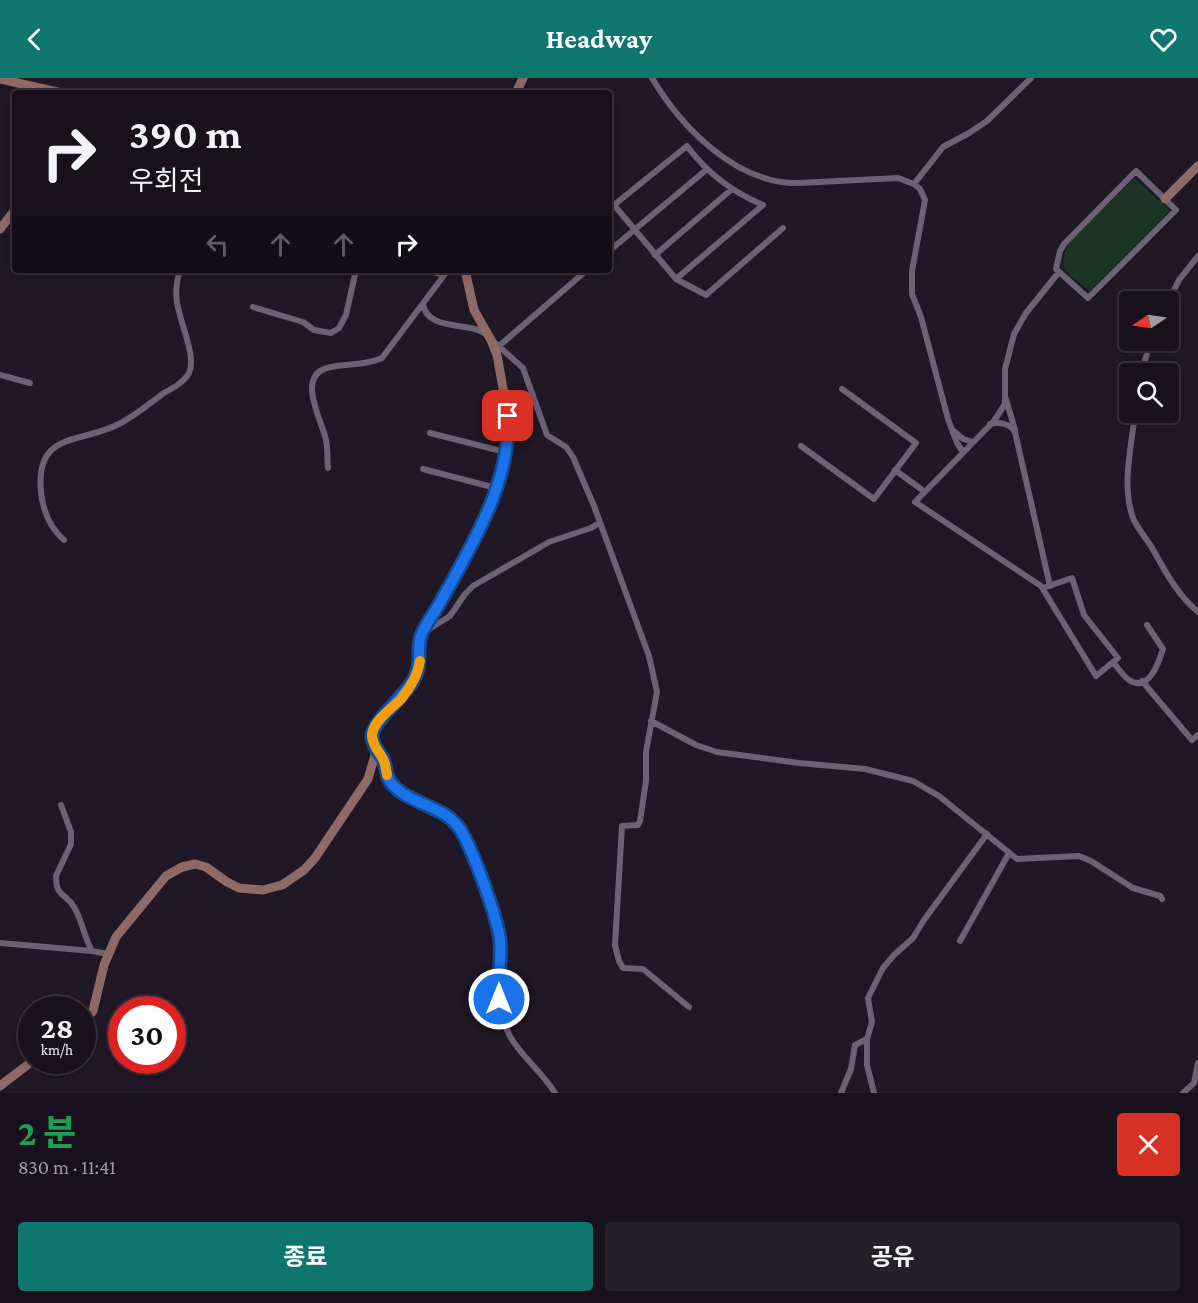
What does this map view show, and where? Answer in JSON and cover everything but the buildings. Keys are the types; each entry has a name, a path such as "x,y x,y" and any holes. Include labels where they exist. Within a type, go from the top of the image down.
{"main road":[{"path":"0,79 49,90"},
{"path":"1165,200 1198,166"},
{"path":"0,229 12,214"},
{"path":"96,1000 108,954 116,937 165,876 182,867 200,865 233,885 255,890 276,888 304,870 319,852 368,779 375,760 372,735 375,727 401,699 418,671 422,633 481,525 496,488 509,434 508,416 493,340 474,310 466,273"},
{"path":"0,1086 18,1072"}],"street":[{"path":"652,78 673,107 707,146 728,160 767,179 798,183 898,178 914,184 923,194 925,204 912,271 912,294 921,317 945,410 957,443 963,452"},
{"path":"914,184 943,147 987,121 1031,78"},
{"path":"676,279 763,206 732,189 706,170 687,146 614,206 676,279 706,295 783,228"},
{"path":"612,249 706,170"},
{"path":"1136,171 1165,200 1176,210 1088,298 1056,269 1064,244 1136,171"},
{"path":"655,255 732,189"},
{"path":"1174,291 1179,280 1198,256"},
{"path":"1043,588 1072,578 1084,615 1118,658 1096,676 1043,588 915,502 1004,408 1005,369 1014,334 1026,313 1059,272"},
{"path":"64,540 51,526 44,508 40,475 44,459 51,449 61,442 122,423 185,379 191,363 177,301 180,273"},
{"path":"253,307 303,322 314,330 331,333 339,328 346,315 355,273"},
{"path":"328,468 327,441 311,389 316,375 327,368 382,358 445,273"},
{"path":"493,340 583,273"},
{"path":"423,304 424,311 429,316 444,324 476,329 493,340 523,368 544,429 550,438 570,451 594,506 649,656 657,692 646,752 646,781 640,821 638,825 622,826 615,945 623,968 643,969 689,1007"},
{"path":"0,375 30,383"},
{"path":"801,446 874,499 916,443 842,389"},
{"path":"1005,396 1050,586"},
{"path":"990,425 997,423 1009,425 1015,432"},
{"path":"1134,423 1128,476 1134,519 1181,596 1198,612"},
{"path":"954,432 963,439 973,442"},
{"path":"430,433 505,452"},
{"path":"423,469 496,488"},
{"path":"895,470 925,492"},
{"path":"422,633 450,616 473,586 549,542 591,528 599,523"},
{"path":"1113,662 1130,681 1142,681 1153,673 1163,649 1147,625"},
{"path":"1142,681 1192,740 1198,735"},
{"path":"651,721 696,745 717,752 865,769 905,779 939,796 1017,859 1079,856 1091,861 1133,888 1160,896 1162,899"},
{"path":"374,747 382,758 387,777 393,786 449,817 462,833 498,932 498,991 505,1025 512,1040 555,1093"},
{"path":"61,806 71,844 56,876 58,893 75,908 92,951"},
{"path":"874,1093 867,1065 867,1039 872,1022 868,998 882,968 913,938 987,834"},
{"path":"960,941 1009,854"},
{"path":"0,943 108,954"},
{"path":"841,1093 851,1068 855,1046 867,1039"},
{"path":"1183,1093 1194,1083 1198,1063"}],"green space":[{"path":"1135,178 1170,211 1090,291 1067,271 1063,260 1065,252 1069,243"}],"slow traffic":[{"path":"387,775 384,761 374,747 373,731 410,686 418,671 420,661"}],"route":[{"path":"499,999 500,941 490,903 466,840 449,817 393,786 386,774 384,761 374,747 372,735 380,720 401,699 414,680 420,666 422,633 490,505 508,441 508,416"}]}
